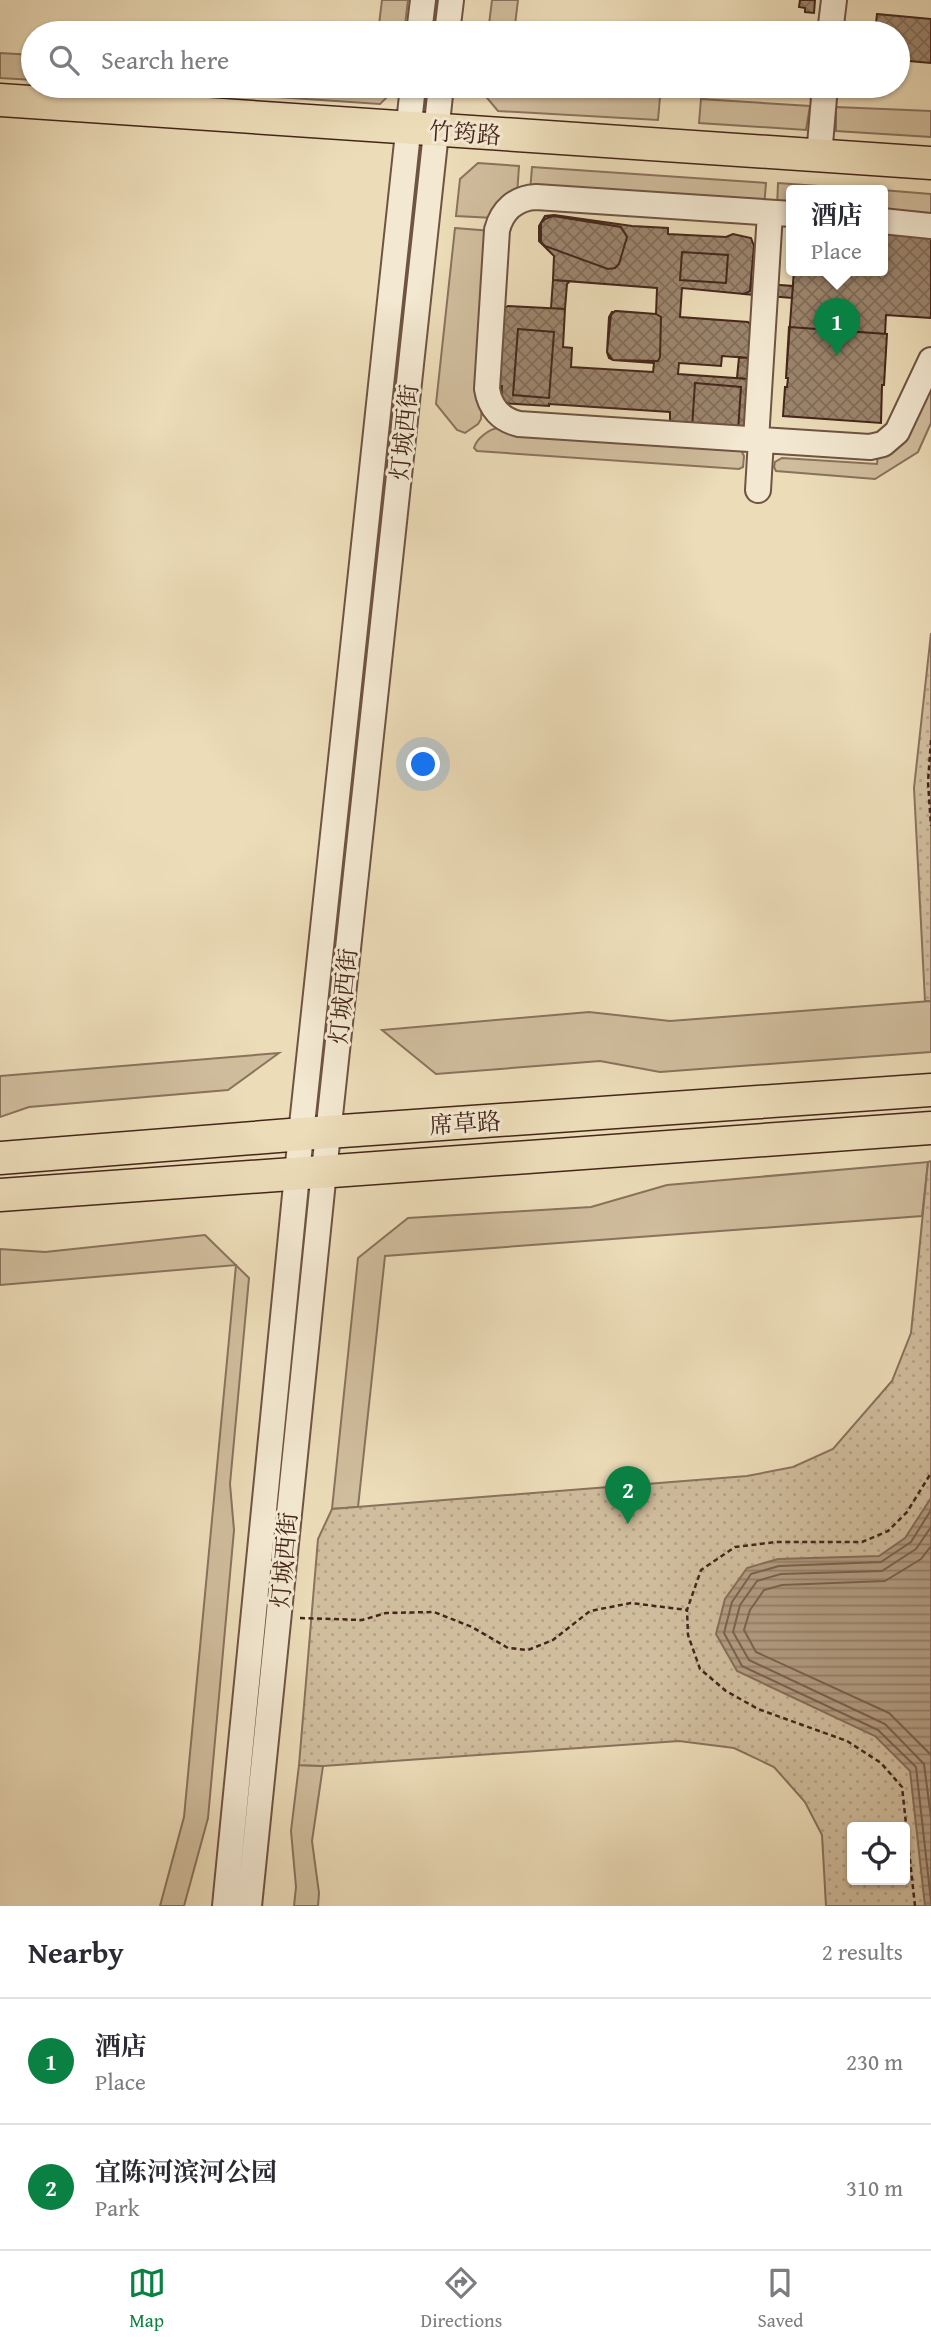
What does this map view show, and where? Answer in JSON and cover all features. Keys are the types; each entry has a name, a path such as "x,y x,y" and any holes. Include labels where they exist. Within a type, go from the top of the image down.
{"main road":[{"name":"竹筠路","path":"0,100 931,163"},
{"name":"席草路","path":"0,1158 931,1090"},
{"name":"席草路","path":"0,1195 931,1128"}],"street":[{"path":"420,21 423,0"},
{"path":"448,21 451,0"},
{"path":"831,21 834,0"},
{"name":"灯城西街","path":"416,98 423,130"},
{"name":"灯城西街","path":"225,1906 310,1172 423,130 437,98"},
{"path":"819,156 824,98"},
{"path":"758,490 758,440 781,214 536,197 514,203 503,215 497,230 487,389 489,400 496,411 506,419 520,424 758,440 863,447 883,444 893,437 931,359"},
{"path":"888,222 931,226"},
{"name":"灯城西街","path":"249,1906 279,1618 310,1172"}],"path":[{"path":"931,740 931,826"},
{"path":"915,1906 902,1787 881,1763 847,1741 758,1709 726,1691 700,1669 688,1635 687,1610 701,1570 735,1547 776,1542 862,1542 888,1531 907,1512 931,1472"},
{"path":"279,1618 362,1620 386,1613 434,1612 472,1627 508,1648 528,1650 553,1640 590,1611 631,1603 687,1610"}],"shaded area":[{"path":"382,0 408,0 405,21 379,21"},
{"path":"492,0 518,0 515,21 489,21"},
{"path":"0,53 21,54 21,79 0,78"},
{"path":"291,98 386,98 380,104"},
{"path":"487,98 660,98 658,120 498,111"},
{"path":"701,99 810,106 806,130 699,123"},
{"path":"836,107 931,111 931,137 836,131"},
{"path":"478,163 519,166 517,195 494,218 456,216 460,179"},
{"path":"532,167 766,183 764,208 530,192"},
{"path":"778,183 805,185 786,185 786,210 777,209"},
{"path":"888,190 931,194 931,219 888,216"},
{"path":"455,228 493,233 481,419 465,433 457,430 436,404"},
{"path":"931,378 931,423 918,452 875,479 776,471 775,462 782,458 877,464 878,455"},
{"path":"498,428 741,450 744,456 743,467 739,469 477,451 474,448 483,435"},
{"path":"931,633 931,1001 925,1001 914,788"},
{"path":"931,1001 931,1052 660,1072 600,1061 436,1074 382,1030 589,1012 670,1021"},
{"path":"279,1053 228,1090 29,1107 0,1117 0,1076"},
{"path":"931,1161 931,1906 826,1906 822,1835 805,1802 774,1767 734,1748 679,1741 323,1766 299,1765 318,1539 332,1509 747,1476 793,1467 833,1449 892,1381 911,1333 928,1162"},
{"path":"928,1162 922,1216 385,1256 358,1507 332,1509 358,1258 408,1218 591,1207 667,1185"},
{"path":"205,1235 236,1265 0,1285 0,1249 45,1252"},
{"path":"236,1265 249,1278 230,1484 234,1530 208,1818 184,1906 160,1906 184,1817"},
{"path":"299,1765 323,1766 312,1841 319,1893 318,1906 294,1906 296,1887 291,1831"}],"water":[{"path":"931,1498 931,1906 925,1906 910,1771 875,1736 737,1671 716,1634 725,1599 747,1568 778,1559 879,1556 905,1538"}],"building":[{"path":"800,0 815,0 814,13 805,12 805,8 799,7"},
{"path":"877,14 931,19 931,63 910,61 910,21 876,21"},
{"path":"545,216 668,228 668,234 726,237 733,234 751,238 754,246 750,291 744,294 682,288 680,317 748,322 752,327 749,358 722,356 721,366 679,363 678,374 749,379 746,429 670,423 670,412 501,403 502,386 495,386 503,309 508,306 565,309 563,347 572,348 571,367 653,372 654,363 613,360 607,352 611,315 615,311 656,314 657,288 553,280 554,256 539,241 539,226"},
{"path":"553,216 621,227 627,237 619,264 608,269 545,246 541,242 541,223"},
{"path":"888,232 931,236 931,318 886,315 881,423 783,416 794,276 888,276"},
{"path":"682,252 728,255 726,283 680,280"},
{"path":"553,280 570,281 567,284 565,309 551,308"},
{"path":"752,283 793,286 792,298 744,294 750,291"},
{"path":"612,312 656,314 661,317 658,361 609,358 609,317"},
{"path":"789,327 887,334 881,423 783,416 788,378"},
{"path":"518,329 554,332 549,398 513,395"},
{"path":"739,357 749,358 749,379 737,378"},
{"path":"695,383 741,387 738,431 692,428"}],"place":[{"name":"酒店","path":"837,356"},
{"name":"宜陈河滨河公园","path":"628,1524"}]}
